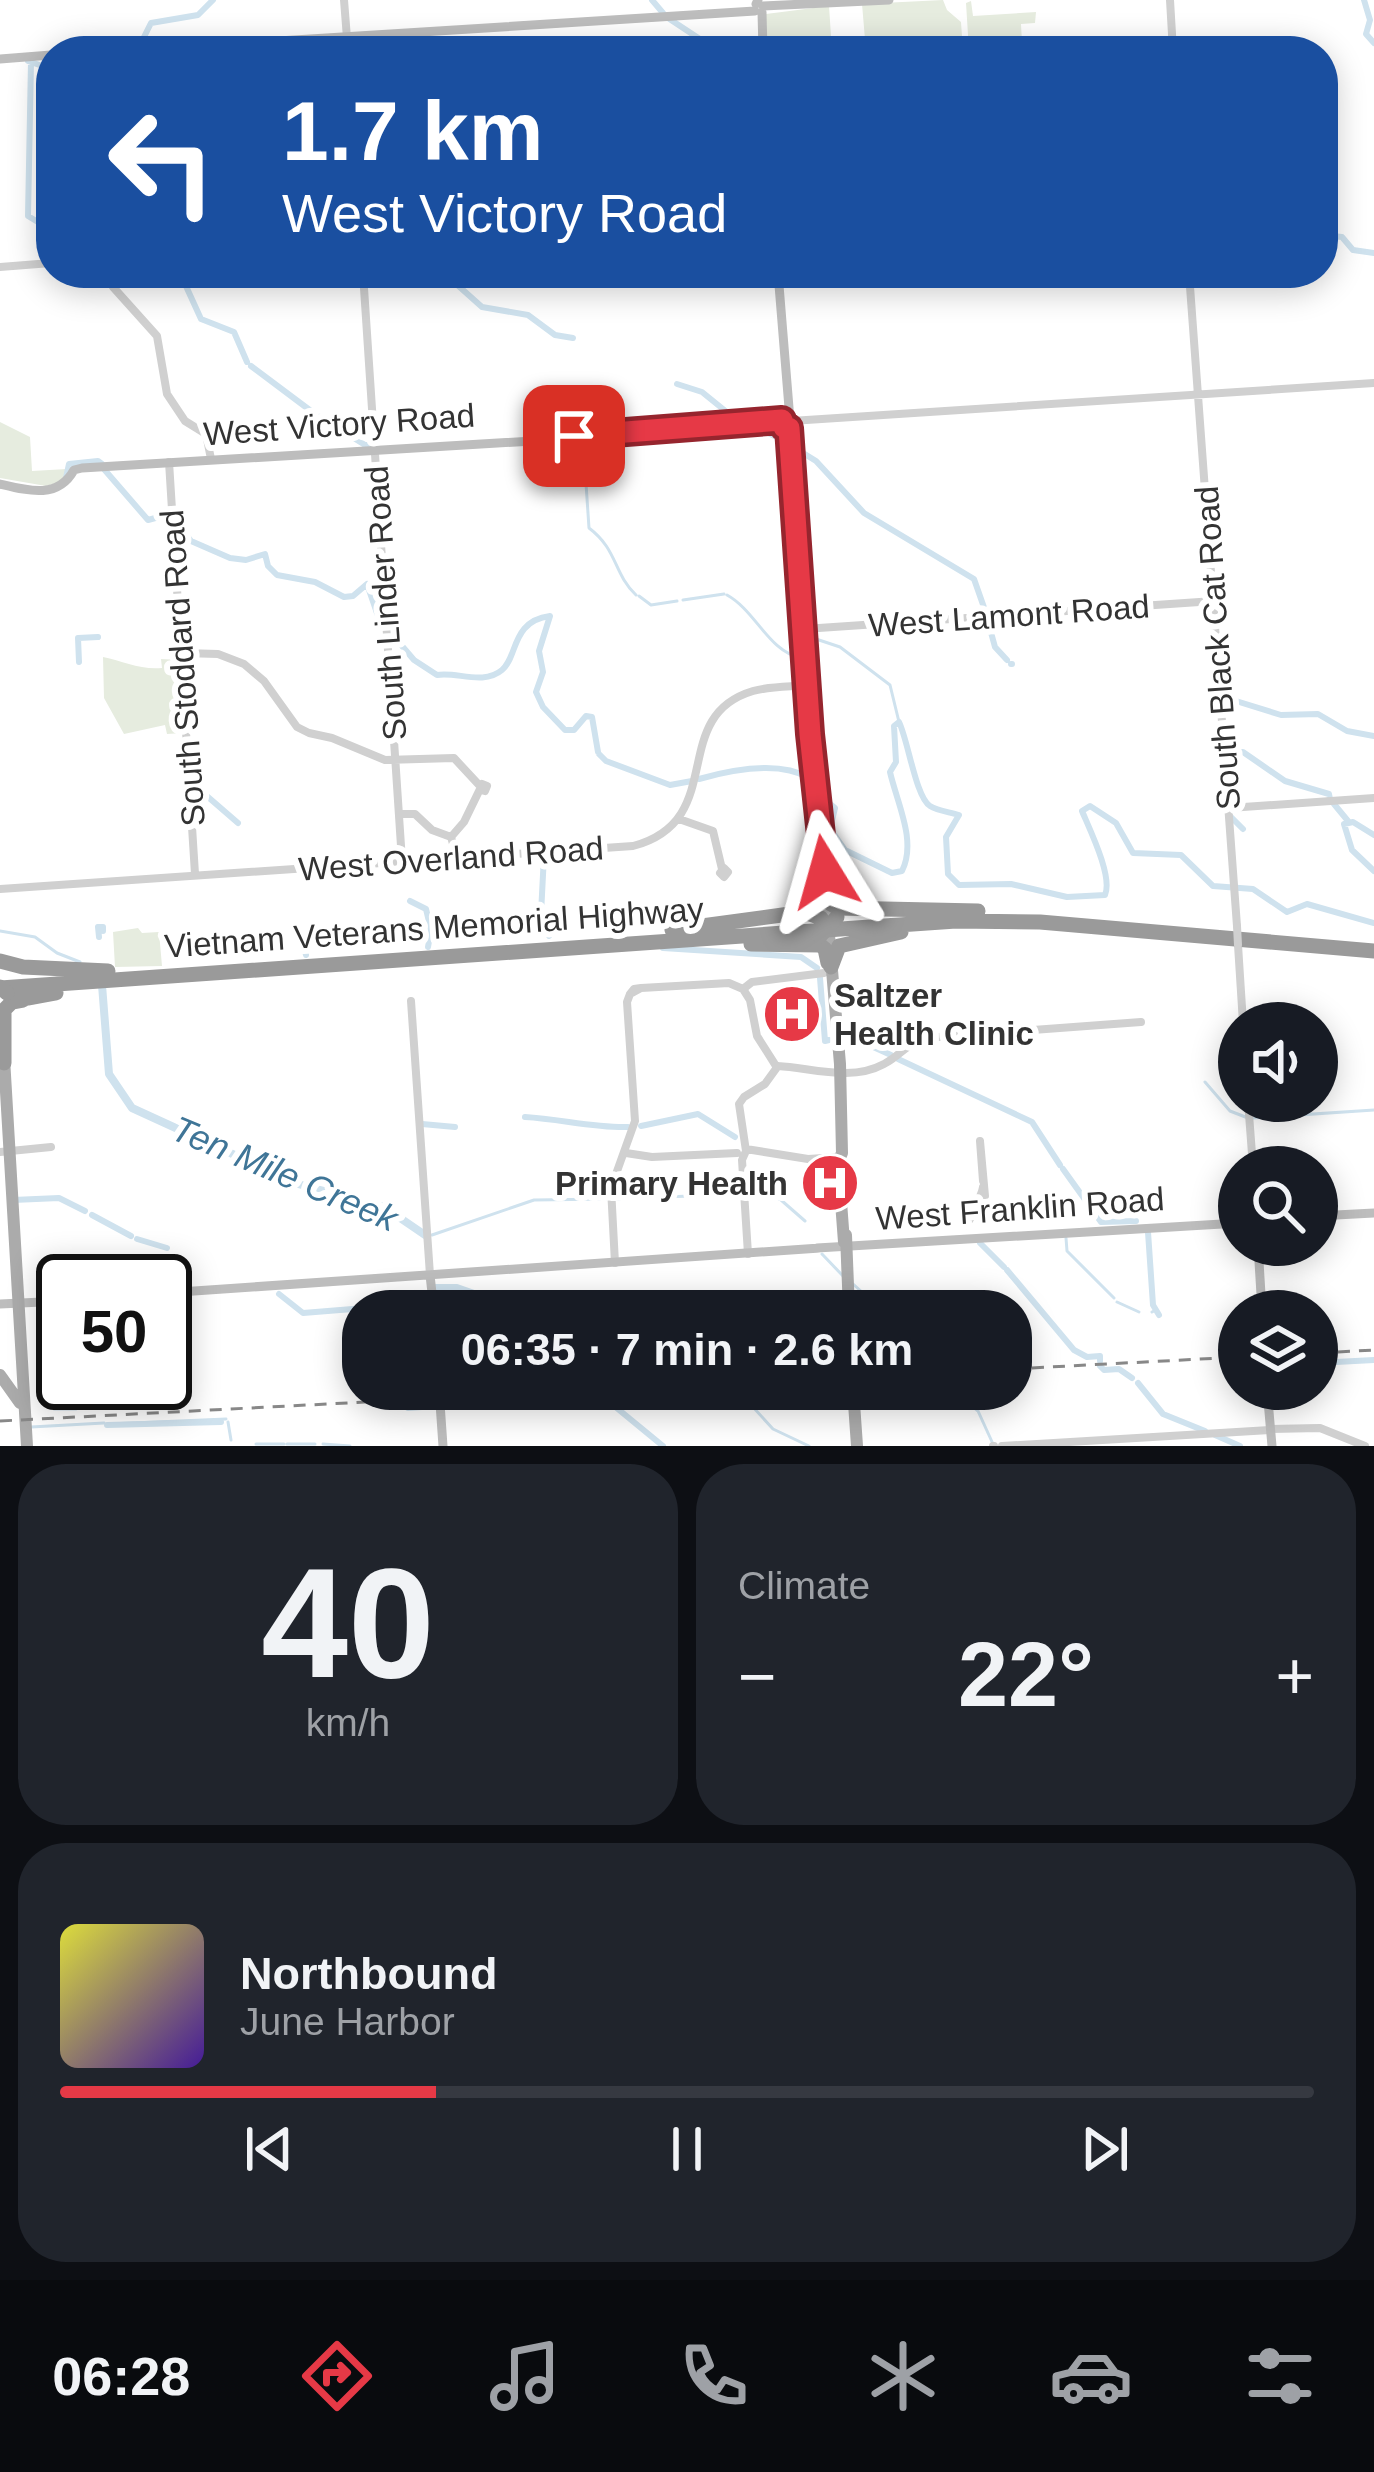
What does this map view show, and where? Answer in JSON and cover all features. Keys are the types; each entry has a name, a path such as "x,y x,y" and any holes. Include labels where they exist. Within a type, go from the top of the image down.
{"highway":[{"path":"825,880 834,907 1011,915"},
{"path":"518,945 711,927 797,912 819,907 825,880"},
{"path":"797,944 860,909"},
{"path":"797,912 810,911 846,941 858,941"},
{"name":"Vietnam Veterans Memorial Highway","path":"159,973 897,919 1011,915 1374,948"},
{"name":"Vietnam Veterans Memorial Highway","path":"2,984 979,920 1374,948"},
{"path":"829,972 836,949 913,930 979,925 1146,931"},
{"path":"658,941 823,946 829,972"},
{"path":"29,998 2,984 23,967 159,973"},
{"path":"1,1069 5,1008 29,998 159,973"}],"main road":[{"path":"333,36 889,0"},
{"path":"0,58 36,57"},
{"path":"779,288 813,782 825,880 848,1290"},
{"name":"West Victory Road","path":"0,484 52,490 65,485 78,469 788,423"},
{"path":"2,984 4,1152 27,1446"},
{"path":"1338,1215 1374,1213"},
{"name":"West Franklin Road","path":"192,1290 1218,1222"},
{"name":"West Franklin Road","path":"768,1254 820,1248"},
{"path":"430,1275 432,1290"},
{"path":"0,1304 36,1302"},
{"path":"0,1375 18,1398 25,1427"},
{"path":"440,1410 443,1446"},
{"path":"855,1410 857,1446"},
{"path":"1269,1410 1271,1446"}],"street":[{"path":"344,0 347,35"},
{"path":"1170,0 1172,36"},
{"path":"0,267 36,264"},
{"path":"114,288 155,332 166,392 184,421 206,434 211,459"},
{"name":"South Linder Road","path":"364,288 402,861"},
{"name":"South Black Cat Road","path":"1191,288 1242,1002"},
{"name":"West Victory Road","path":"788,423 1374,383"},
{"name":"South Stoddard Road","path":"169,462 195,874"},
{"name":"West Lamont Road","path":"803,629 1214,601"},
{"path":"183,653 224,655 250,668 303,731 393,759 454,758 479,788 451,837"},
{"path":"723,870 712,831 679,819 693,793 703,737 718,712 750,692 809,686"},
{"path":"1229,808 1374,798"},
{"path":"399,814 415,814 429,828 451,837"},
{"name":"West Overland Road","path":"0,889 634,846 659,836 679,819"},
{"path":"451,837 457,858"},
{"path":"743,989 755,981 829,972"},
{"path":"615,1263 611,1188 635,1121 629,995 641,988 729,982 743,989 750,1000 753,1026 762,1045 792,1065 837,1072 880,1066 908,1044 925,1038 1141,1022"},
{"path":"411,1001 430,1275"},
{"path":"748,1254 740,1100 768,1080 779,1059"},
{"path":"966,1239 968,1214 982,1199 980,1138"},
{"path":"4,1152 51,1147"},
{"path":"624,1152 652,1156 766,1151 808,1159 840,1157"},
{"path":"996,1446 1313,1428 1365,1446"}],"shaded area":[{"path":"943,0 961,22 962,36 865,36 862,4"},
{"path":"971,1 973,16 1036,12 1035,23 1021,24 1022,36 968,36 966,3"},
{"path":"829,6 831,36 767,36 766,14"},
{"path":"0,422 30,437 32,471 67,469 63,481 46,486 0,478"},
{"path":"103,657 154,668 162,668 161,659 180,660 183,733 167,734 165,725 124,734 104,698"},
{"path":"138,928 142,933 159,932 162,966 115,967 113,932"}],"waterway":[{"path":"144,36 151,23 198,15 213,0"},
{"path":"652,0 663,13"},
{"path":"1364,0 1370,20 1366,34 1374,43"},
{"path":"668,18 695,36"},
{"path":"28,61 36,64"},
{"path":"31,62 28,216 36,221"},
{"path":"1338,237 1353,250 1374,253"},
{"path":"187,288 201,319 234,332 247,362"},
{"path":"461,288 482,307 528,315 555,335 573,338"},
{"path":"251,366 315,414"},
{"path":"677,384 702,392 739,422"},
{"path":"320,417 372,445"},
{"path":"762,430 785,441"},
{"path":"583,439 589,528 636,595"},
{"path":"795,448 816,461 864,513 974,579 987,616"},
{"path":"66,478 69,464 102,464"},
{"path":"103,468 148,520 181,511 181,529 191,541 230,558 246,560 265,554 277,575 315,582 344,597 367,584 379,619 414,660 437,675 495,675 507,664 528,625 550,616 539,651 543,672 536,692 565,730 574,730 586,716 592,717 598,752"},
{"path":"683,600 724,594"},
{"path":"727,595 780,647 801,658"},
{"path":"639,596 651,605 677,601"},
{"path":"987,618 995,647 1007,660"},
{"path":"79,662 78,638 98,637"},
{"path":"810,637 840,647 890,685 899,722"},
{"path":"1223,697 1281,715 1318,714 1347,731 1374,736"},
{"path":"817,784 822,797 835,808 830,829 845,850 892,873 902,871 907,835 890,772 896,762 894,726 899,722 925,801 959,815 946,837 948,874 959,885 1011,884 1067,897 1105,895 1103,866 1082,811 1090,806 1116,823 1133,853 1181,855 1213,886 1253,889 1287,912 1307,904 1374,923"},
{"path":"1227,752 1243,752 1285,781 1329,794 1330,799"},
{"path":"599,754 606,761 670,785 692,781"},
{"path":"699,779 769,768 809,778"},
{"path":"193,784 238,823"},
{"path":"1334,804 1348,821"},
{"path":"1231,817 1243,829"},
{"path":"1374,835 1353,822 1344,824 1352,850 1374,871"},
{"path":"544,855 541,914 549,936"},
{"path":"410,901 426,909 431,930 428,947"},
{"path":"99,937 98,927 103,931"},
{"name":"Ten Mile Creek","path":"0,931 35,937 80,962"},
{"path":"663,948 801,957 817,968"},
{"path":"305,951 306,955"},
{"path":"820,978 825,1041 829,1040"},
{"name":"Ten Mile Creek","path":"102,985 109,1074 132,1108 298,1184 384,1207 425,1235"},
{"path":"843,1039 868,1045"},
{"path":"871,1046 891,1055"},
{"path":"898,1059 1032,1122 1060,1165"},
{"path":"1205,1082 1218,1097"},
{"path":"1338,1112 1374,1110"},
{"path":"641,1126 698,1114 735,1137"},
{"path":"525,1117 628,1127"},
{"path":"422,1124 455,1127"},
{"path":"1063,1169 1101,1222 1136,1221"},
{"name":"Ten Mile Creek","path":"616,1199 766,1193 805,1221"},
{"path":"13,1200 59,1198 85,1211"},
{"name":"Ten Mile Creek","path":"432,1235 534,1200 607,1199"},
{"path":"92,1215 131,1236"},
{"path":"1148,1232 1153,1305 1159,1315"},
{"path":"1066,1238 1067,1251 1114,1298"},
{"path":"137,1239 167,1248"},
{"path":"980,1243 1004,1267"},
{"name":"Ten Mile Creek","path":"822,1254 843,1276"},
{"path":"1007,1270 1074,1350 1087,1357 1100,1356 1100,1361"},
{"name":"Ten Mile Creek","path":"853,1284 860,1290"},
{"path":"435,1287 466,1290"},
{"path":"279,1294 303,1313 342,1310"},
{"path":"1117,1302 1139,1312"},
{"path":"1152,1312 1156,1310"},
{"path":"1338,1362 1374,1360"},
{"path":"1100,1366 1119,1369 1132,1378"},
{"path":"1138,1383 1163,1414 1205,1431"},
{"path":"619,1410 663,1446"},
{"path":"756,1410 773,1429 809,1446"},
{"name":"Ten Mile Creek","path":"977,1410 993,1444"},
{"path":"109,1424 226,1419"},
{"path":"107,1425 221,1422"},
{"path":"228,1422 231,1440"},
{"path":"31,1427 104,1423"},
{"path":"1215,1435 1240,1446"},
{"path":"256,1444 284,1444"},
{"path":"287,1444 315,1444"},
{"path":"323,1444 350,1446"}],"railway":[{"path":"1338,1352 1374,1350"},
{"path":"1032,1368 1218,1358"},
{"path":"0,1421 342,1403"}],"place":[{"name":"Saltzer Health Clinic","path":"792,1014"},
{"name":"Primary Health","path":"830,1183"}],"route":[{"path":"574,436 782,420 789,428 815,800 825,872"}]}
